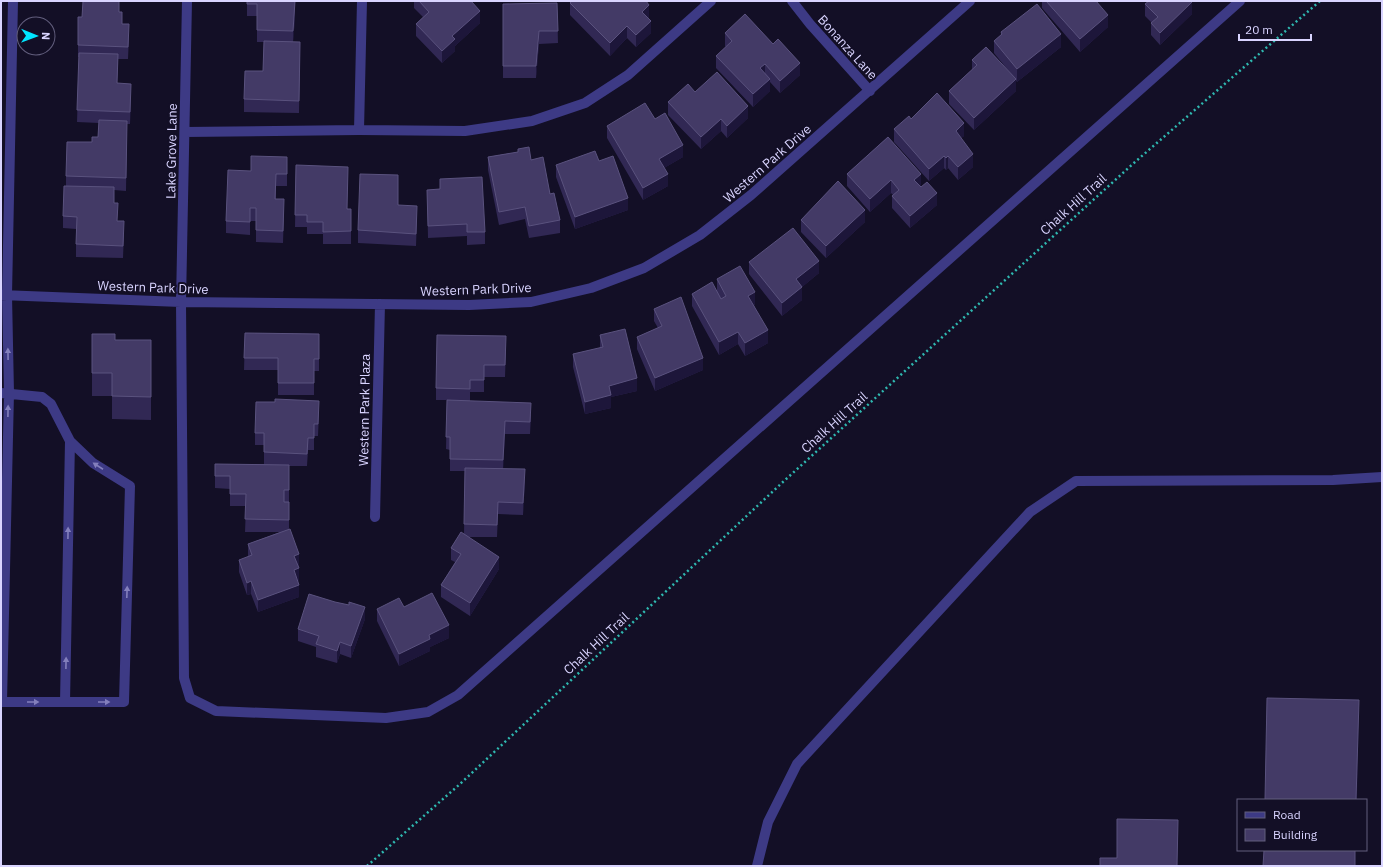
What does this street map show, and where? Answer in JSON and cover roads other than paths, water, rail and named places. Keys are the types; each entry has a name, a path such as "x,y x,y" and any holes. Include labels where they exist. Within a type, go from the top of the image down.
{"street":[{"path":"5,393 42,397 51,404 70,441 93,463 130,486 124,702 1,702 5,393 4,295 13,1"},
{"name":"Lake Grove Lane","path":"187,1 181,302 184,678 190,698 216,711 386,718 428,712 458,695 1240,1"},
{"path":"359,130 362,1"},
{"path":"185,132 359,130 465,132 532,121 585,104 628,76 711,1"},
{"name":"Bonanza Lane","path":"792,1 810,24 870,91"},
{"name":"Western Park Drive","path":"4,295 181,302 469,305 531,302 591,288 644,268 700,235 752,195 970,1"},
{"name":"Western Park Plaza","path":"375,517 380,304"},
{"path":"65,702 70,441"},
{"path":"758,866 768,822 797,764 1030,512 1076,480 1333,480 1382,477"}]}
